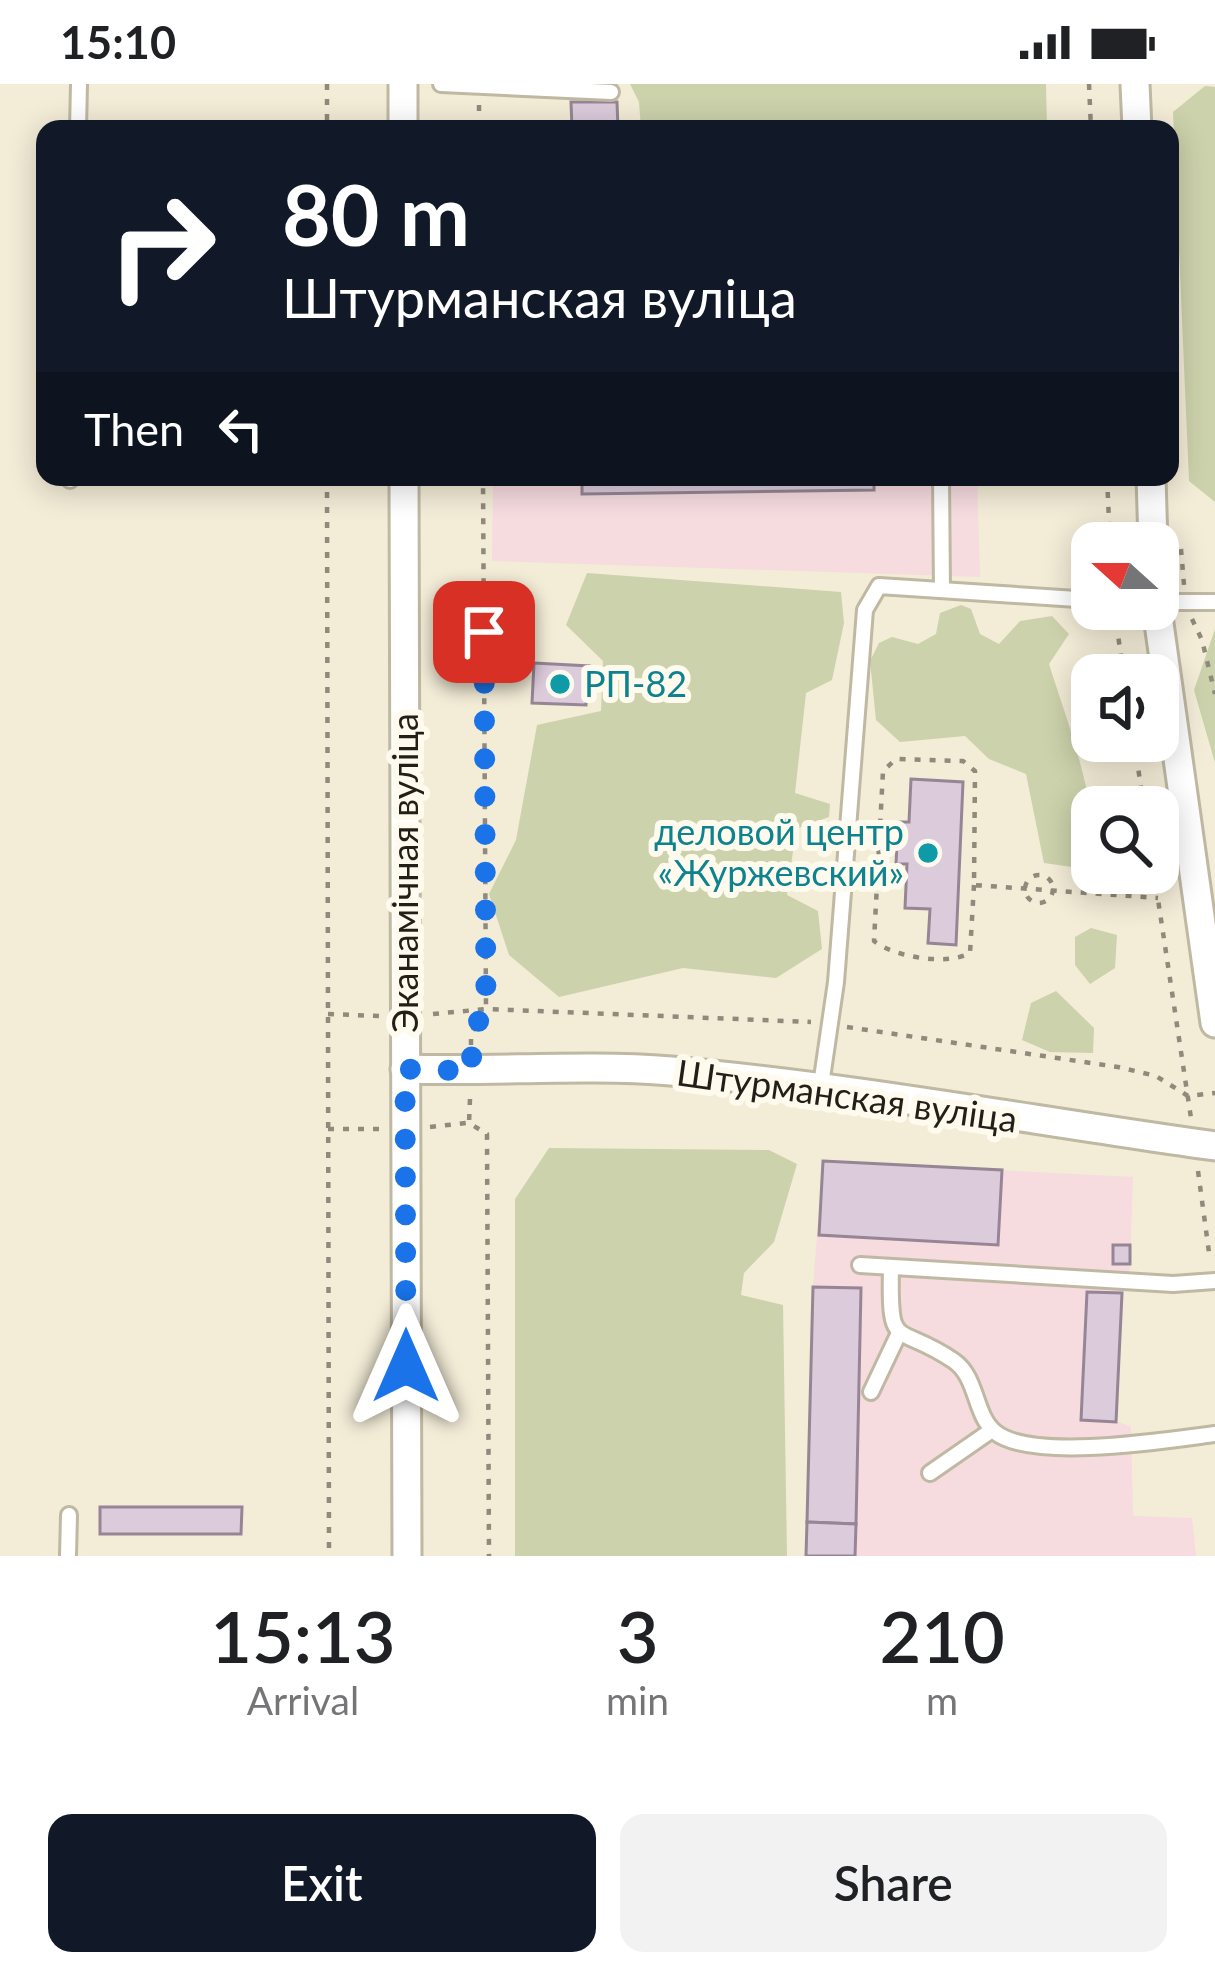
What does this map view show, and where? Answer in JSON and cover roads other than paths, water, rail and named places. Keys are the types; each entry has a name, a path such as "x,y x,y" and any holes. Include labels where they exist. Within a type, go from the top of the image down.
{"street":[{"path":"403,84 404,120"},
{"path":"1135,84 1137,120"},
{"name":"Эканамічная вуліца","path":"404,486 407,1556"},
{"path":"1151,486 1153,522"},
{"path":"1169,630 1215,1023"},
{"name":"Штурманская вуліца","path":"405,1069 663,1071 821,1085 1205,1145"}],"lane":[{"path":"78,120 80,84"},
{"path":"441,84 611,92"},
{"path":"941,486 942,590"},
{"path":"821,1085 836,982 865,610 879,586 1071,599"},
{"path":"1179,604 1215,602"},
{"path":"860,1265 1173,1284 1214,1281"},
{"path":"891,1267 890,1312 899,1333 962,1368 992,1430 1005,1438 1113,1447 1215,1434"},
{"path":"871,1392 899,1333"},
{"path":"931,1473 992,1430"},
{"path":"68,1556 69,1515"}],"place":[{"name":"РП-82","path":"560,684"},
{"name":"деловой центр «Журжевский»","path":"928,853"}]}
